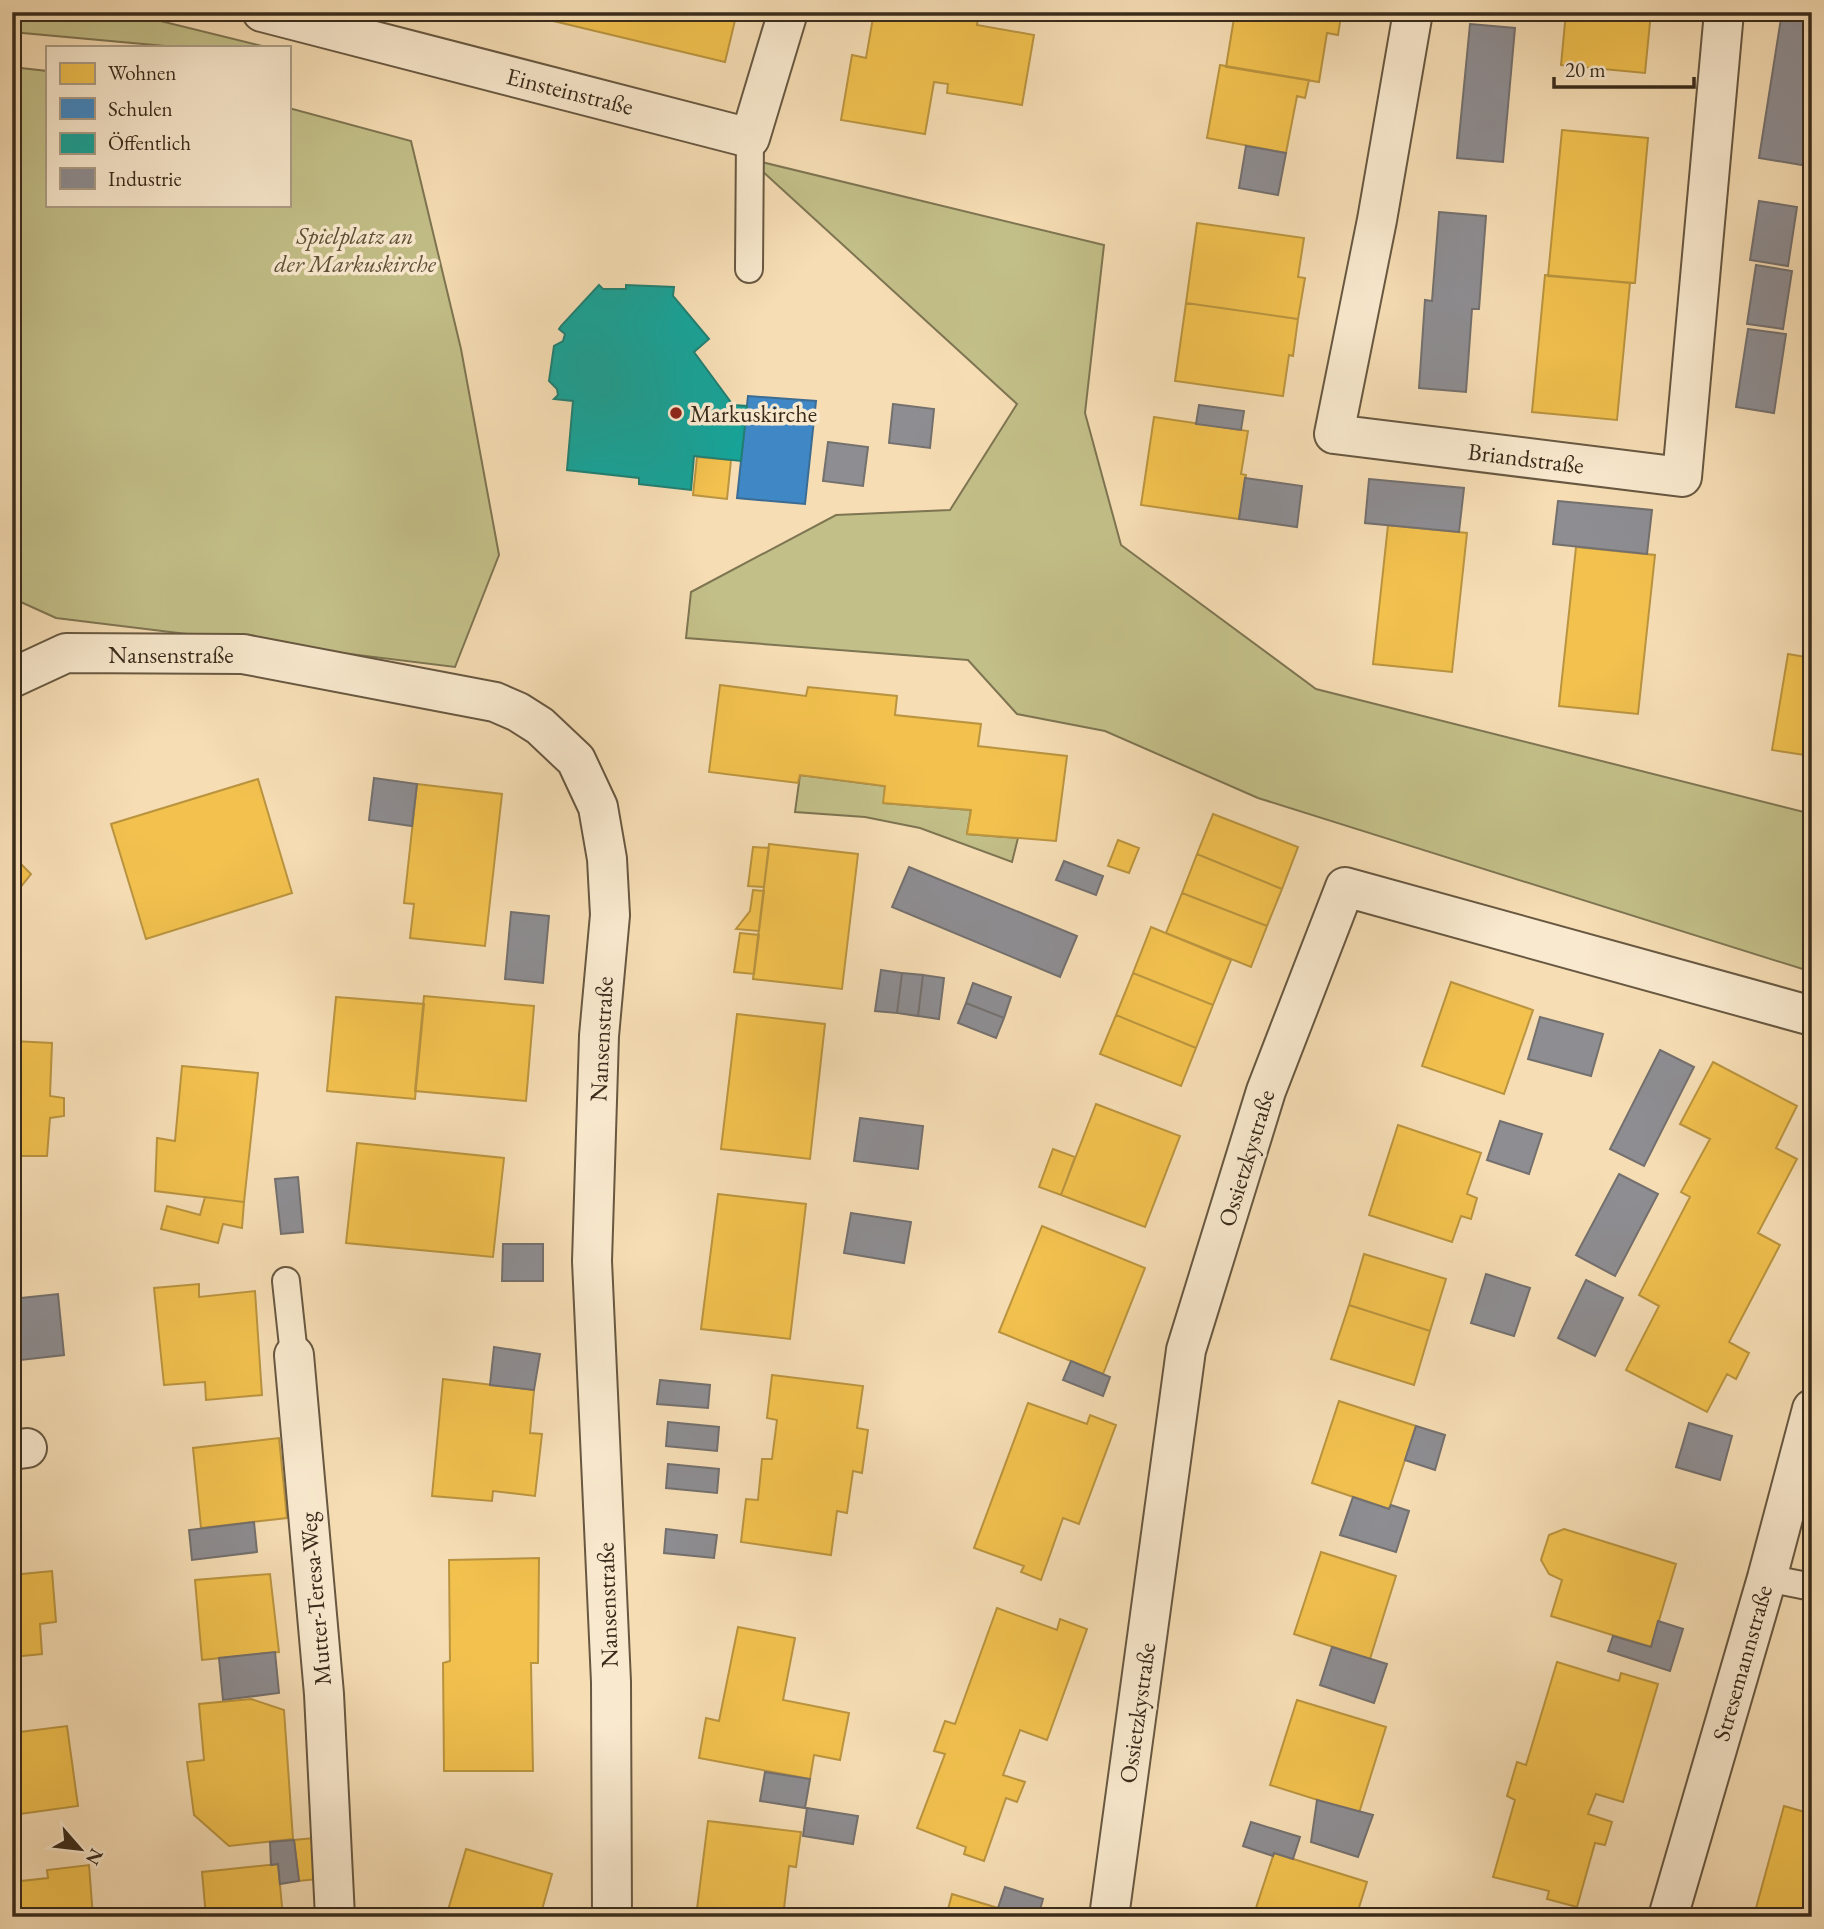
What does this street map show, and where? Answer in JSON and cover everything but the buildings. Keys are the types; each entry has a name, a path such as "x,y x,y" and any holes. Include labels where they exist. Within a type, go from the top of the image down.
{"street":[{"name":"Einsteinstraße","path":"262,12 303,17 750,138"},
{"name":"Briandstraße","path":"1413,12 1377,220 1334,435 1682,477 1724,12"},
{"path":"750,138 793,18"},
{"name":"Nansenstraße","path":"12,678 66,653 243,654 495,702 540,726 576,760 598,807 607,859 610,915 599,1036 592,1261 611,1682 612,1917"},
{"name":"Ossietzkystraße","path":"1109,1917 1186,1350 1266,1091 1345,887 1812,1016"},
{"name":"Mutter-Teresa-Weg","path":"294,1355 324,1694 335,1917"},
{"name":"Stresemannstraße","path":"1668,1917 1767,1578 1812,1409"}],"lane":[{"path":"749,269 750,138"},
{"name":"Mutter-Teresa-Weg","path":"286,1281 294,1355"},
{"path":"1767,1578 1812,1587"}],"green space":[{"path":"12,12 124,12 262,46 165,46 12,32"},
{"name":"Spielplatz an der Markuskirche","path":"12,67 46,71 46,206 290,206 290,108 411,141 461,349 499,555 455,667 56,618 12,598"},
{"path":"749,159 1104,245 1085,413 1121,545 1316,689 1812,814 1812,972 1258,798 1105,731 1017,714 968,660 686,638 691,592 836,515 950,510 1017,404"},
{"path":"800,775 885,786 884,803 971,810 967,834 1018,838 1012,862 920,828 865,817 795,812"}],"place":[{"name":"Markuskirche","path":"676,413"}]}
